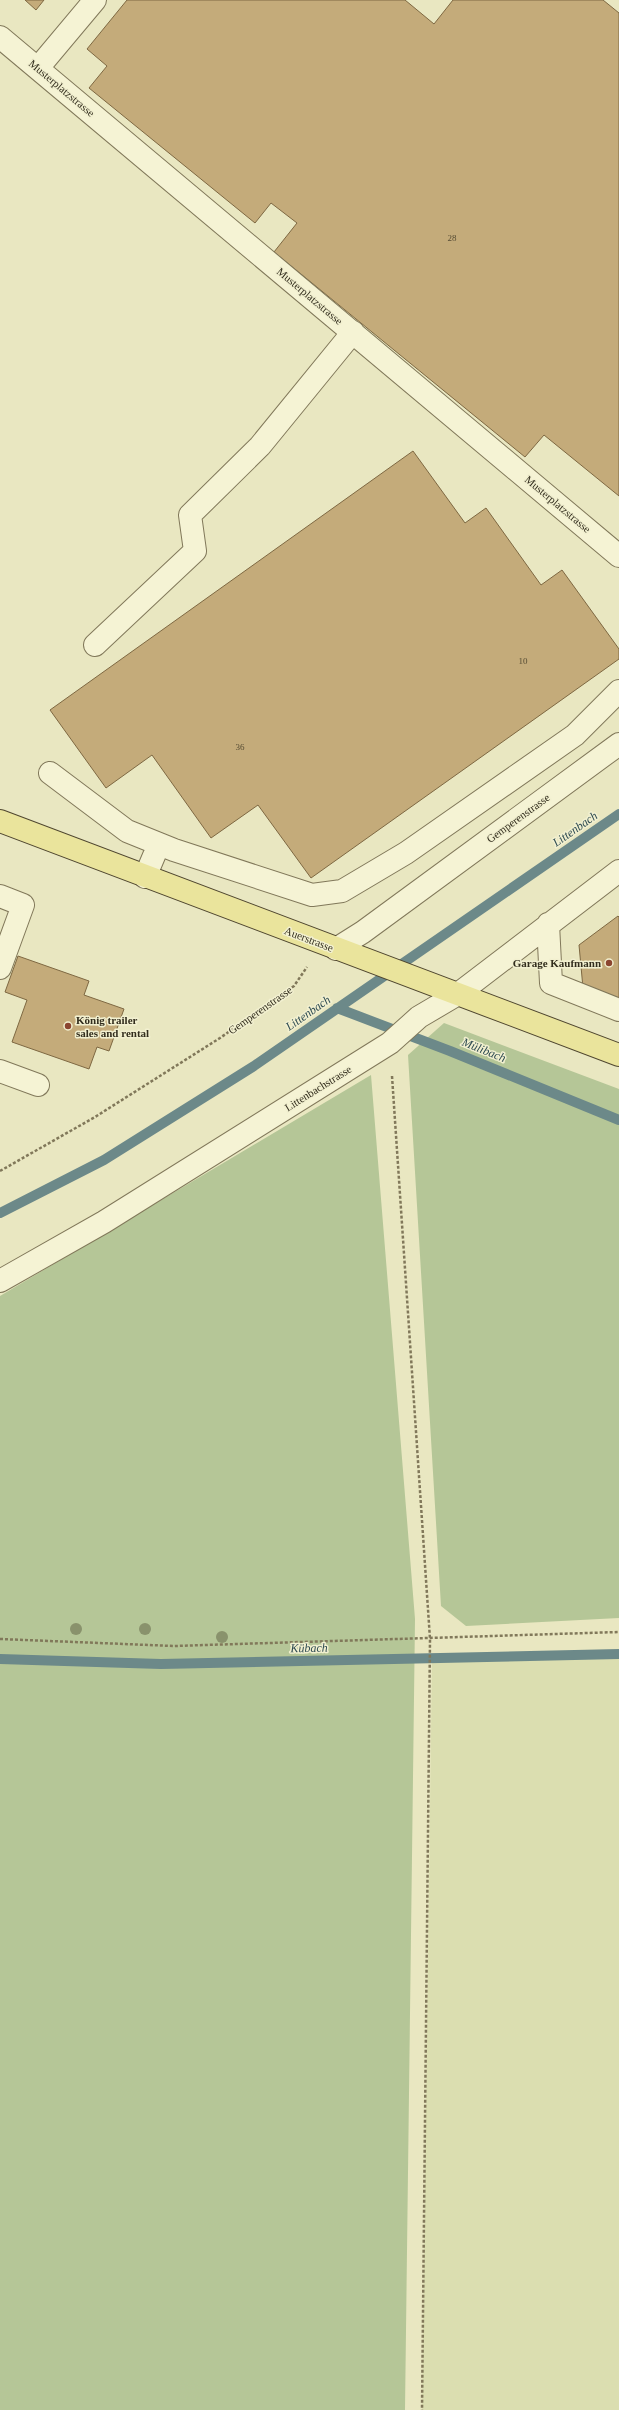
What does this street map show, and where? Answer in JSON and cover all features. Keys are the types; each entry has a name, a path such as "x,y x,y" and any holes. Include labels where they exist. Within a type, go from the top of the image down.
{"main road":[{"name":"Auerstrasse","path":"0,821 619,1055"}],"street":[{"path":"38,68 95,0"},
{"name":"Musterplatzstrasse","path":"0,37 619,556"},
{"path":"95,645 195,551 190,515 260,446 353,332"},
{"path":"50,774 127,831 159,844 312,895 342,891 406,853 575,735 619,691"},
{"name":"Gemperenstrasse","path":"336,949 363,932 619,744"},
{"path":"145,877 159,844"},
{"name":"Littenbachstrasse","path":"0,1280 104,1222 390,1044 419,1016 458,994 619,871"},
{"path":"0,896 23,905 0,968"},
{"path":"548,924 551,983 619,1010"},
{"path":"0,1071 38,1085"}],"path":[{"name":"Gemperenstrasse","path":"0,1171 95,1117 220,1038 294,986 310,963 336,949"},
{"path":"390,1044 430,1639 422,2410"},
{"path":"0,1639 174,1646 619,1632"}],"green space":[{"path":"444,1023 619,1089 619,1618 466,1626 441,1606 408,1055"},
{"path":"371,1075 415,1619 405,2410 0,2410 0,1296"},
{"path":"619,1654 619,2410 422,2410 432,1659"}],"building":[{"path":"25,0 44,0 36,10"},
{"path":"127,0 405,0 434,24 453,0 603,0 619,13 619,496 544,435 525,457 274,252 297,223 271,203 255,223 89,88 107,66 87,49"},
{"path":"413,451 465,523 486,508 541,585 562,570 619,649 619,659 311,878 258,805 211,838 152,755 106,788 50,710"},
{"path":"618,916 619,1001 583,988 579,945"},
{"name":"König trailer sales and rental","path":"18,956 89,981 84,995 124,1009 109,1051 97,1047 89,1069 12,1042 27,1000 5,992"}],"waterway":[{"name":"Littenbach","path":"0,1213 104,1160 254,1066 619,814"},
{"name":"Mülibach","path":"337,1008 450,1051 619,1120"},
{"name":"Kübach","path":"0,1659 161,1664 619,1654"}],"place":[{"name":"Garage Kaufmann","path":"609,963"},
{"name":"König trailer sales and rental","path":"68,1026"}]}
